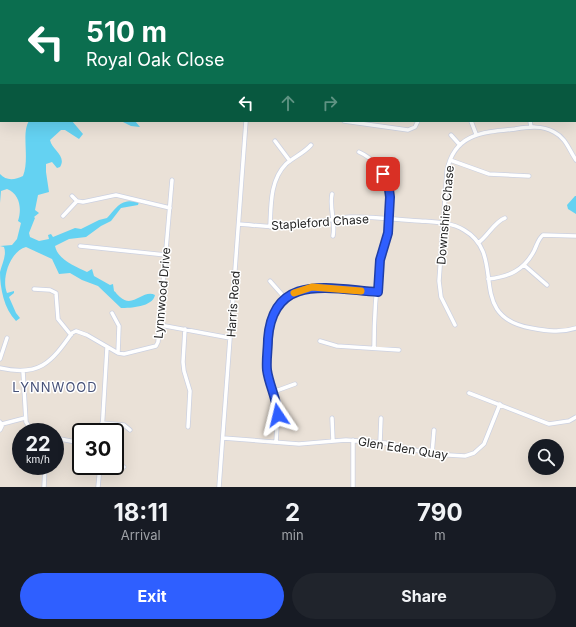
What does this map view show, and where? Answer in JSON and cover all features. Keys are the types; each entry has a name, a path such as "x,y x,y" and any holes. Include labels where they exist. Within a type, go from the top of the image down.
{"street":[{"name":"Harris Road","path":"219,487 246,122"},
{"path":"351,122 408,130 415,127 418,122"},
{"path":"471,122 476,134"},
{"path":"530,122 531,127"},
{"name":"Downshire Chase","path":"455,325 443,302 439,286 447,171 450,160 460,145 476,134 531,127 546,128 556,133 566,142 576,160"},
{"path":"451,135 460,145"},
{"path":"275,141 290,161"},
{"path":"270,226 274,184 279,173 290,161 311,145"},
{"path":"359,152 368,157 383,174 390,192 387,238 380,260 374,348"},
{"path":"450,160 489,174 529,176"},
{"path":"383,174 394,162"},
{"name":"Lynnwood Drive","path":"118,353 154,347 158,342 172,180"},
{"path":"72,196 77,201 83,202 116,194 170,208"},
{"path":"332,194 331,207 334,220 333,236"},
{"path":"63,216 77,201"},
{"name":"Stapleford Chase","path":"239,224 288,226 355,217 443,223 464,230 478,243 486,258 488,279 493,302 501,314 509,321 521,326 545,330 561,331 576,328"},
{"path":"478,243 486,236 498,221 505,218"},
{"path":"488,279 510,274 524,265 541,236 576,236"},
{"path":"80,246 166,255"},
{"path":"524,265 547,285"},
{"path":"270,281 285,298"},
{"path":"276,442 278,415 267,364 269,328 276,310 285,298 298,291 312,287 378,292"},
{"path":"34,289 50,290 56,293 58,319 71,335"},
{"path":"0,368 23,371 33,370 43,366 57,354 71,335 76,331 118,353 119,326 112,313"},
{"path":"160,325 230,338"},
{"path":"185,330 183,366 190,392 188,427"},
{"path":"0,359 7,338"},
{"path":"320,342 337,346 399,350"},
{"path":"102,423 107,348"},
{"path":"23,371 25,418 27,423"},
{"path":"273,392 295,384"},
{"path":"469,392 549,424 569,422 576,417"},
{"name":"Glen Eden Quay","path":"223,438 305,444 353,440 380,442 432,454 460,456 469,455 478,451 487,440 500,404"},
{"path":"0,430 1,423 25,418"},
{"path":"332,418 333,441"},
{"path":"380,442 382,418"},
{"path":"124,425 130,430"},
{"path":"432,454 434,430"},
{"path":"353,440 353,487"},
{"path":"44,487 45,475"},
{"path":"98,487 99,475"}],"water":[{"path":"29,122 73,122 83,134 79,139 65,130 61,130 50,140 51,144 60,156 62,163 60,167 57,168 52,162 46,164 49,192 38,195 35,210 39,213 34,217 35,218 29,233 30,237 39,241 49,239 48,235 51,234 53,237 75,228 81,229 99,220 107,218 123,203 132,201 139,202 138,205 121,208 111,221 86,237 69,239 55,246 63,259 87,272 92,269 94,276 110,285 113,284 114,291 125,300 134,300 146,294 155,295 150,302 141,306 121,308 98,286 82,280 70,273 59,274 52,259 26,247 15,254 11,260 5,280 7,293 14,291 14,293 9,297 16,313 20,318 16,321 8,311 2,291 0,272 4,260 5,250 4,247 0,246 12,245 17,239 21,223 18,221 20,207 15,194 7,189 1,191 0,203 0,174 5,178 11,179 23,176 26,162 27,126"},
{"path":"123,122 136,122 140,127 131,126"},
{"path":"575,196 576,214 568,209 567,205"}],"slow traffic":[{"path":"294,293 302,289 312,287 361,291"}],"district":[{"name":"LYNNWOOD","path":"55,387"}],"route":[{"path":"278,415 277,403 268,375 267,364 269,328 273,315 285,298 302,289 316,287 378,292 380,260 388,233 390,197 388,182 383,174"}]}
